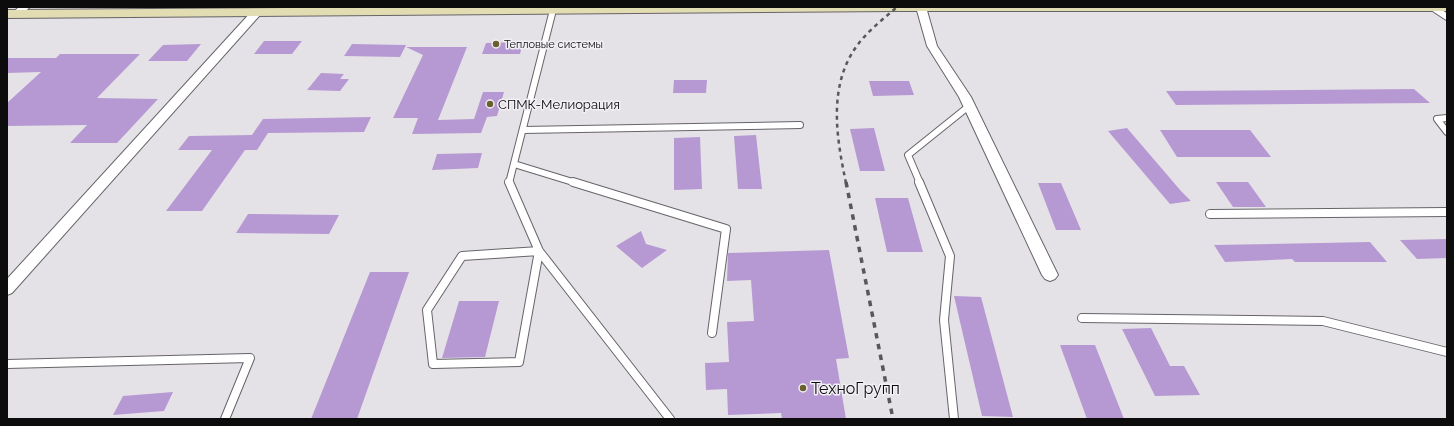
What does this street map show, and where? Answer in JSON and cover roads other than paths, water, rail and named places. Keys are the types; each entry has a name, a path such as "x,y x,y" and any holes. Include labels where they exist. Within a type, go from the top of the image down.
{"street":[{"path":"922,7 932,46 969,106 1050,275"},
{"path":"16,11 256,13 922,7 1447,7"},
{"path":"7,289 256,13"}],"lane":[{"path":"1432,7 1447,18"},
{"path":"553,10 509,183 539,251 670,419"},
{"path":"954,419 944,320 950,256 908,155 969,106"},
{"path":"1447,118 1437,119 1447,132"},
{"path":"523,130 800,125"},
{"path":"514,164 726,229 712,333"},
{"path":"1210,214 1447,212"},
{"path":"539,251 519,362 433,364 427,310 462,256 539,251"},
{"path":"1082,318 1323,321 1447,352"},
{"path":"7,364 250,358 225,419"}],"railway":[{"path":"846,183 840,150 837,115 841,82 846,65 858,44 874,27 897,7"},
{"path":"846,182 893,419"}],"place":[{"name":"Тепловые системы","path":"496,44"},
{"name":"СПМК-Мелиорация","path":"490,104"},
{"name":"ТехноГрупп","path":"803,388"}]}
